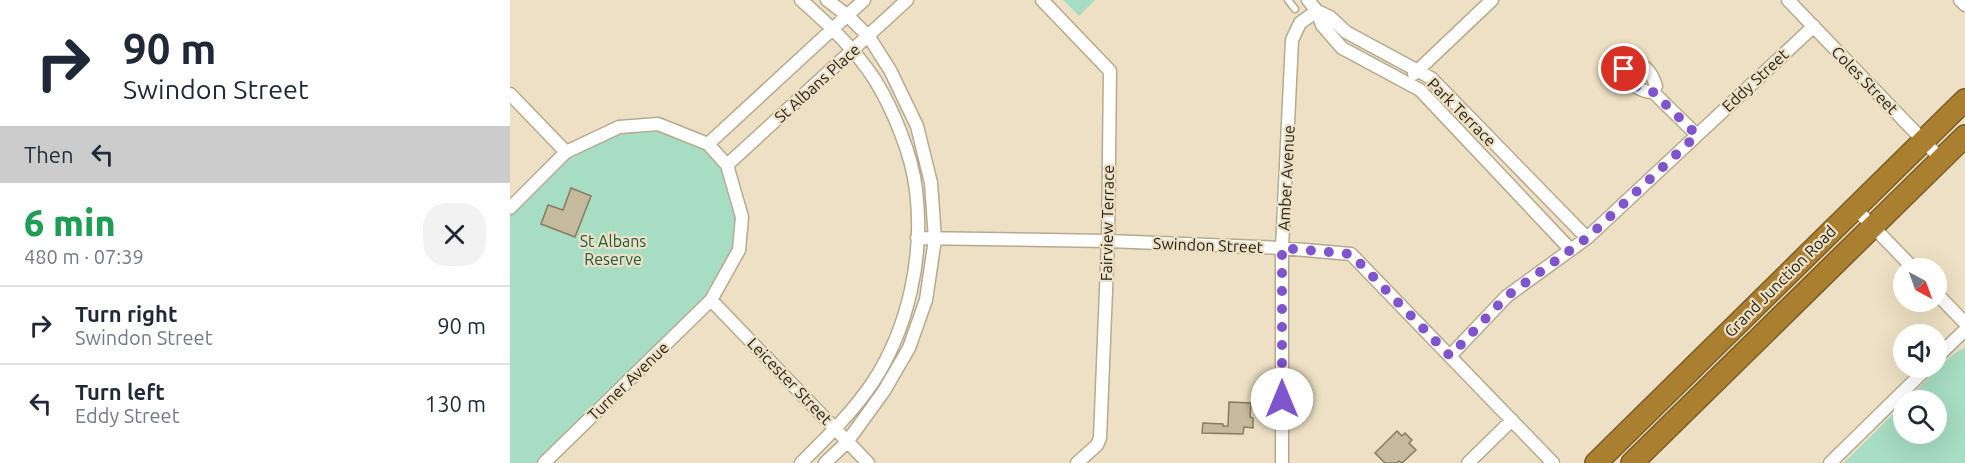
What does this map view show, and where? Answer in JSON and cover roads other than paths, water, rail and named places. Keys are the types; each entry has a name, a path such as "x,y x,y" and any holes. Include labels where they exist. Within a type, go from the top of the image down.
{"highway":[{"name":"Grand Junction Road","path":"1596,463 1965,100"},
{"name":"Grand Junction Road","path":"1632,463 1965,136"}],"street":[{"path":"801,0 834,29 875,80 901,132 916,189 917,238 911,296 895,343 873,382 836,428 801,463"},
{"path":"825,463 847,442 884,391 909,348 926,300 935,239 931,183 918,126 890,70 868,37 848,16 827,0"},
{"name":"St Albans Place","path":"708,144 864,0"},
{"name":"St Albans Place","path":"727,165 907,0"},
{"name":"Fairview Terrace","path":"1042,0 1110,71 1108,241 1100,438 1097,445 1077,463"},
{"name":"Park Terrace","path":"1308,0 1317,11 1322,26 1342,48 1420,90 1570,249"},
{"path":"1408,83 1417,70 1492,0"},
{"name":"Coles Street","path":"1788,0 1941,159"},
{"path":"1960,0 1965,5"},
{"name":"Park Terrace","path":"1317,11 1330,17 1346,32 1431,78 1587,238"},
{"name":"Amber Avenue","path":"1282,463 1282,248 1292,39 1300,23 1317,11"},
{"name":"Eddy Street","path":"1450,356 1507,296 1587,238 1814,26"},
{"path":"1653,92 1697,135"},
{"path":"510,94 566,152"},
{"path":"510,208 566,152 620,127 658,124 708,144 727,165"},
{"name":"Turner Avenue","path":"544,463 711,300 739,250 742,217 727,165"},
{"path":"1855,208 1903,258"},
{"name":"Swindon Street","path":"917,238 1108,241 1282,248 1351,254 1553,463"},
{"name":"Leicester Street","path":"711,300 868,463"},
{"path":"1947,304 1965,323"},
{"path":"1947,347 1965,330"},
{"path":"1830,463 1917,378"},
{"path":"1468,463 1512,420"}],"lane":[{"path":"1288,0 1295,9"}],"park label":[{"name":"St Albans Reserve","path":"613,250"}]}
